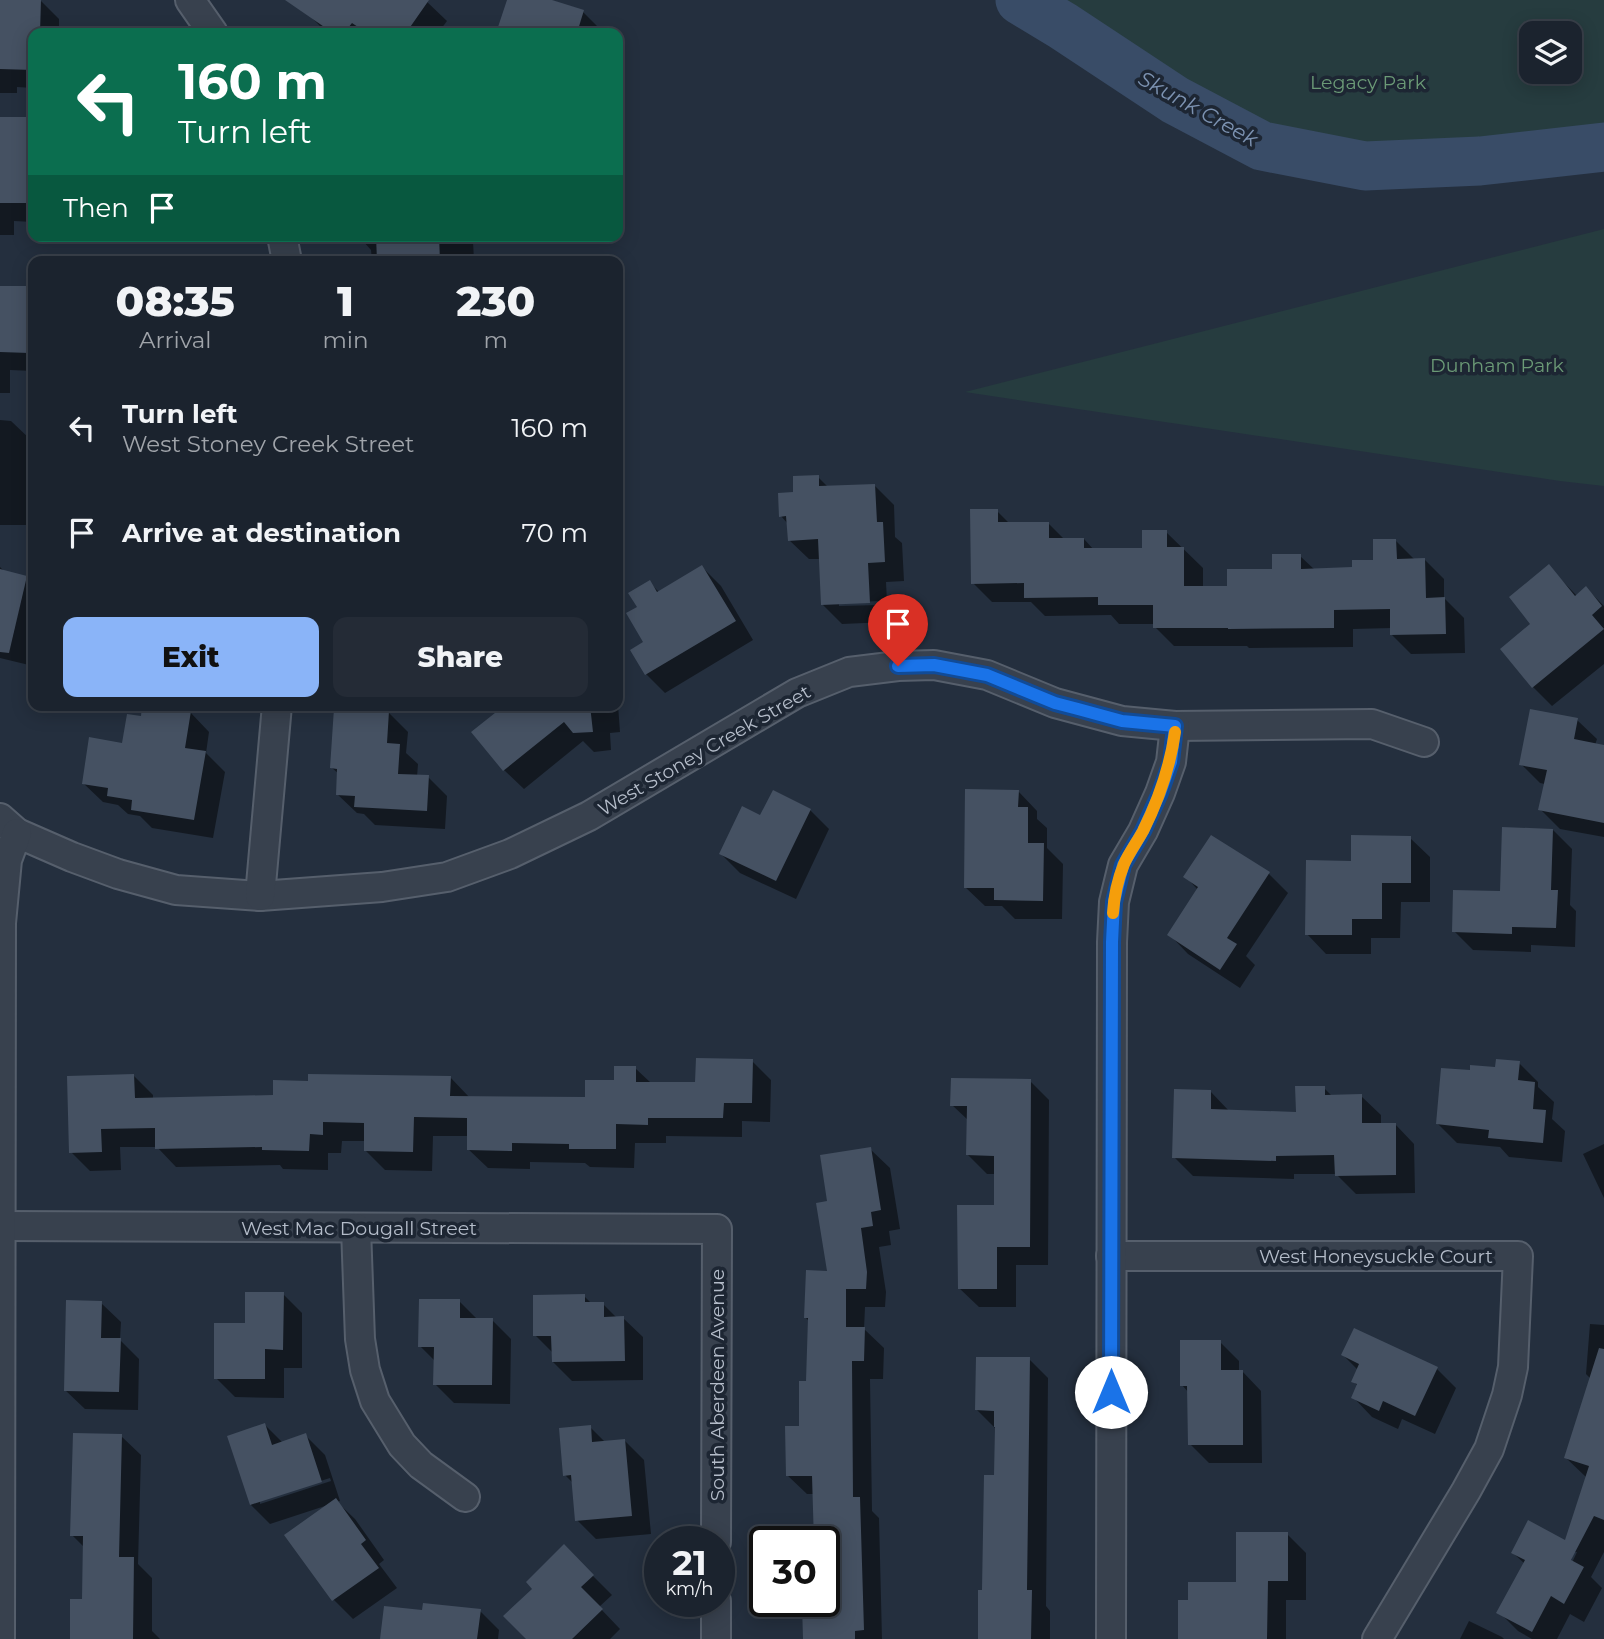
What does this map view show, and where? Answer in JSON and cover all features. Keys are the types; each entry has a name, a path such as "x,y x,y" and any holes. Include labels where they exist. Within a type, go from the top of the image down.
{"street":[{"path":"190,0 210,28"},
{"name":"West Stoney Creek Street","path":"8,825 118,874 176,890 260,896 382,887 447,877 510,854 589,816 797,693 849,672 898,666 934,665 987,675 1055,703 1122,721 1175,726 1372,724 1424,742"},
{"path":"260,896 276,711"},
{"path":"1111,1639 1114,902 1123,865 1143,831 1171,762 1175,726"},
{"path":"1,1639 1,923 8,825"},
{"name":"West Mac Dougall Street","path":"2,1226 717,1229"},
{"path":"356,1228 360,1339 365,1370 375,1401 402,1444 421,1465 465,1497"},
{"name":"South Aberdeen Avenue","path":"716,1526 717,1229"},
{"name":"West Honeysuckle Court","path":"1111,1256 1518,1256 1513,1367 1507,1395 1489,1449 1377,1639"},
{"path":"716,1617 716,1639"}],"green space":[{"name":"Legacy Park","path":"1020,0 1604,0 1604,147 1480,161 1365,166 1262,146 1175,100"},
{"name":"Dunham Park","path":"1604,229 1604,486 965,392"}],"building":[{"path":"0,0 41,0 40,28 28,28 28,70 0,69"},
{"path":"285,0 429,0 409,28 360,28 352,23 348,28 326,28"},
{"path":"507,0 552,0 584,10 579,28 498,28"},
{"path":"0,117 28,117 27,203 0,203"},
{"path":"376,242 439,242 440,256 377,256"},
{"path":"0,286 28,286 28,353 0,352"},
{"path":"819,475 819,486 875,484 877,522 883,522 885,562 868,563 870,603 821,605 818,539 788,541 786,516 779,517 778,493 793,492 793,476"},
{"path":"970,509 998,509 998,522 1049,522 1049,538 1084,538 1084,548 1142,548 1142,530 1167,530 1167,547 1184,547 1184,586 1227,586 1227,569 1272,569 1272,554 1301,554 1301,569 1352,567 1352,560 1373,560 1373,539 1396,539 1397,559 1425,558 1426,598 1445,597 1446,634 1390,635 1390,609 1334,610 1334,628 1153,628 1153,605 1098,605 1098,597 1024,598 1024,583 971,584"},
{"path":"1549,564 1575,596 1586,586 1602,606 1592,615 1604,629 1532,688 1500,649 1530,624 1509,597"},
{"path":"702,565 736,621 645,675 630,650 643,642 626,613 637,607 628,593 650,580 657,592"},
{"path":"0,569 27,576 9,653 0,652"},
{"path":"1530,709 1578,718 1574,739 1604,745 1604,823 1538,810 1547,770 1519,765"},
{"path":"141,711 191,711 185,748 206,751 194,820 131,810 132,800 107,796 108,788 82,784 89,737 122,743 127,714 141,716"},
{"path":"334,711 389,711 387,743 400,744 398,774 429,775 427,811 354,807 355,796 336,795 337,769 330,768"},
{"path":"497,711 591,711 593,732 573,733 564,722 503,771 471,732"},
{"path":"965,789 1019,790 1018,807 1028,807 1028,843 1044,843 1043,901 994,900 994,888 964,888"},
{"path":"773,790 811,809 776,881 719,854 742,806 760,815"},
{"path":"1502,827 1553,829 1551,890 1558,890 1556,928 1512,927 1512,934 1452,932 1453,890 1500,891"},
{"path":"1211,835 1270,872 1227,938 1237,944 1220,970 1167,935 1198,887 1183,877"},
{"path":"1351,835 1411,836 1411,883 1382,883 1382,919 1352,919 1352,935 1305,935 1306,860 1351,861"},
{"path":"696,1058 753,1059 752,1103 724,1103 723,1118 648,1118 648,1125 616,1124 616,1149 569,1149 569,1144 512,1143 512,1151 467,1150 467,1118 414,1117 413,1152 364,1151 364,1123 323,1122 323,1135 310,1134 309,1151 262,1150 262,1147 155,1149 155,1128 101,1129 102,1152 69,1153 67,1076 134,1074 135,1098 273,1095 273,1080 308,1081 308,1074 451,1076 450,1096 585,1097 585,1080 614,1080 614,1066 636,1066 636,1082 695,1082"},
{"path":"1496,1059 1520,1061 1518,1080 1535,1082 1533,1109 1546,1110 1543,1143 1488,1138 1489,1130 1436,1124 1441,1068 1470,1070 1470,1065 1495,1067"},
{"path":"951,1078 1031,1079 1030,1247 997,1247 997,1289 958,1289 957,1205 994,1205 994,1156 966,1155 967,1106 950,1106"},
{"path":"1295,1086 1325,1086 1325,1095 1362,1094 1362,1123 1396,1123 1396,1175 1335,1176 1334,1155 1276,1156 1276,1161 1172,1158 1174,1089 1211,1090 1211,1109 1296,1112"},
{"path":"871,1147 881,1210 871,1212 873,1226 861,1228 867,1272 866,1289 846,1289 846,1327 865,1327 864,1361 852,1361 853,1497 860,1497 864,1630 855,1631 855,1639 803,1639 802,1617 840,1617 840,1526 814,1526 812,1476 786,1476 785,1426 799,1426 799,1381 806,1381 806,1270 827,1271 816,1203 827,1201 820,1155"},
{"path":"245,1292 284,1292 283,1350 265,1349 265,1379 214,1379 214,1323 245,1323"},
{"path":"585,1294 585,1302 604,1302 604,1317 624,1316 625,1361 552,1362 551,1336 533,1336 533,1295"},
{"path":"419,1299 460,1299 460,1318 493,1318 492,1385 433,1385 434,1347 418,1347"},
{"path":"66,1300 102,1301 101,1338 121,1338 119,1392 64,1391"},
{"path":"1354,1328 1438,1367 1415,1416 1383,1401 1379,1411 1351,1398 1357,1384 1351,1382 1359,1364 1341,1355"},
{"path":"1180,1340 1221,1340 1221,1370 1243,1370 1243,1445 1188,1445 1187,1386 1180,1386"},
{"path":"1599,1348 1604,1349 1604,1520 1594,1516 1571,1560 1584,1567 1564,1604 1551,1596 1532,1632 1496,1613 1525,1560 1511,1553 1528,1520 1565,1540 1589,1466 1564,1458"},
{"path":"976,1357 1030,1357 1027,1590 1032,1590 1031,1639 978,1639 978,1590 982,1590 984,1475 994,1475 995,1427 994,1411 975,1410"},
{"path":"265,1423 272,1445 306,1433 322,1482 250,1505 227,1436"},
{"path":"591,1425 592,1442 625,1439 632,1516 575,1521 571,1475 563,1476 559,1428"},
{"path":"73,1433 122,1434 119,1557 134,1557 133,1639 70,1639 70,1599 82,1599 83,1536 70,1536"},
{"path":"336,1498 366,1540 361,1544 379,1568 332,1601 284,1535"},
{"path":"1236,1532 1288,1532 1288,1581 1268,1581 1267,1639 1178,1639 1178,1600 1188,1600 1188,1582 1236,1582"},
{"path":"564,1544 594,1575 581,1587 603,1609 572,1639 526,1639 503,1616 532,1589 526,1582"},
{"path":"423,1603 481,1609 477,1639 380,1639 384,1606 422,1610"}],"waterway":[{"name":"Skunk Creek","path":"1020,0 1175,100 1262,146 1365,166 1480,161 1604,147"}],"slow traffic":[{"path":"1113,913 1123,865 1143,831 1160,793 1171,762 1175,732"}],"route":[{"path":"898,666 934,665 987,675 1055,703 1122,721 1175,726 1171,762 1143,831 1123,865 1114,902 1111,1392"}]}
